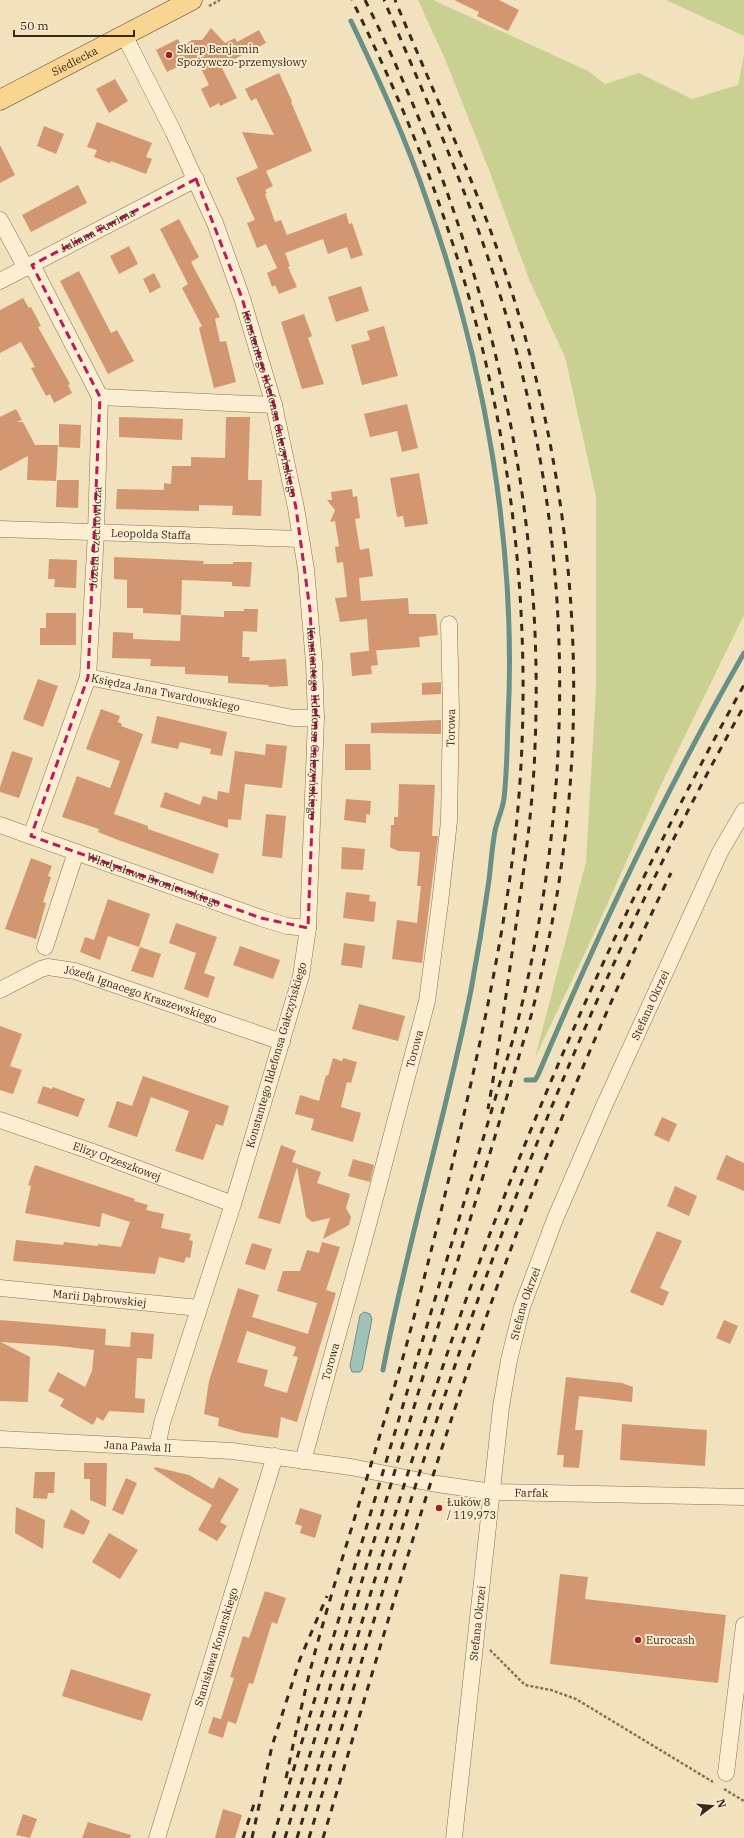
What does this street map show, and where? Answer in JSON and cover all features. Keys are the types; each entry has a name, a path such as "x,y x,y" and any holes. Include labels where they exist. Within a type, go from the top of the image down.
{"main road":[{"name":"Siedlecka","path":"0,100 192,0"}],"street":[{"name":"Konstantego Ildefonsa Gałczyńskiego","path":"124,35 173,131 215,223 242,298 274,405 292,485 301,539 310,610 316,718 308,928 301,976 233,1204 162,1423 157,1447"},
{"name":"Juliana Tuwima","path":"0,281 196,179"},
{"name":"Józefa Czechowicza","path":"0,220 29,266 100,397 96,532 88,677"},
{"path":"100,397 274,405"},
{"name":"Leopolda Staffa","path":"0,529 301,539"},
{"name":"Torowa","path":"303,1461 368,1225 427,1001 449,821 451,711 448,624"},
{"name":"Księdza Jana Twardowskiego","path":"31,836 88,677 294,718 316,718"},
{"name":"Stefana Okrzei","path":"454,1838 501,1407 509,1360 522,1307 555,1219 604,1106 720,852 744,811"},
{"name":"Władysława Broniewskiego","path":"0,825 261,918 287,926 308,928"},
{"path":"45,947 76,852"},
{"name":"Józefa Ignacego Kraszewskiego","path":"0,990 41,969 48,967 74,971 282,1042"},
{"name":"Elizy Orzeszkowej","path":"0,1120 93,1152 233,1204"},
{"name":"Marii Dąbrowskiej","path":"0,1288 199,1308"},
{"name":"Jana Pawła II","path":"0,1439 157,1447 275,1456"},
{"name":"Farfak","path":"275,1456 351,1467 431,1483 492,1492 744,1497"},
{"name":"Stanisława Konarskiego","path":"157,1838 275,1456"},
{"path":"721,1781 744,1625"}],"path":[{"path":"475,1643 490,1650 525,1685 551,1690 576,1699 721,1781 744,1801"}],"highlighted area":[{"path":"196,179 242,298 274,405 296,508 310,610 316,718 308,928 261,918 31,836 88,677 100,397 32,265"}],"green space":[{"path":"418,0 433,0 588,71 605,84 639,73 692,99 738,85 744,55 744,615 660,787 591,940 535,1058 586,862 596,689 596,496 565,357 529,279 489,170 445,59"},
{"path":"666,0 744,0 744,36"}],"water":[{"path":"364,1312 370,1314 372,1319 362,1370 360,1372 352,1372 350,1366 360,1315"}],"building":[{"path":"454,0 499,0 519,10 508,31 477,16 479,12"},
{"path":"211,28 225,43 235,38 237,42 259,30 266,43 221,66 237,98 220,106 219,103 210,108 201,89 209,85 196,58 167,72 156,50 178,39 182,47 192,40 202,40"},
{"path":"279,73 312,151 266,171 273,186 265,190 267,193 265,194 275,222 281,220 287,235 346,213 349,224 352,223 363,255 351,259 347,247 328,254 323,239 285,253 290,266 288,267 297,287 279,294 275,285 272,287 267,273 277,268 266,244 257,248 247,223 255,220 236,178 258,168 242,132 274,135 256,98 251,101 245,89"},
{"path":"115,79 128,101 109,113 96,89"},
{"path":"97,122 152,143 146,157 152,159 146,174 111,161 110,163 94,157 97,150 87,147"},
{"path":"44,126 64,134 56,154 37,146"},
{"path":"0,145 15,175 0,183"},
{"path":"78,185 87,203 31,232 22,215"},
{"path":"179,219 199,257 191,262 220,317 215,319 220,342 226,341 236,382 214,388 199,328 202,326 182,288 188,284 160,229"},
{"path":"129,246 138,264 119,274 110,256"},
{"path":"79,271 111,333 117,330 134,361 108,374 60,281"},
{"path":"154,273 161,287 150,293 143,279"},
{"path":"361,286 369,311 336,322 328,297"},
{"path":"23,298 29,308 31,307 41,326 38,327 70,384 68,385 72,393 54,403 50,394 46,396 31,368 35,367 21,342 0,353 0,310"},
{"path":"304,314 312,336 308,338 324,384 302,389 281,322"},
{"path":"384,326 398,376 362,385 351,345 370,340 367,331"},
{"path":"407,404 418,448 402,452 397,431 370,437 364,414"},
{"path":"16,409 22,420 17,422 23,422 35,445 58,445 56,481 27,480 28,456 0,471 0,417"},
{"path":"119,417 183,419 182,440 119,437"},
{"path":"226,417 250,417 248,480 262,480 261,516 232,515 233,506 199,505 199,511 116,509 117,489 164,490 164,483 171,484 172,466 191,466 191,457 225,458"},
{"path":"59,424 81,425 80,448 59,447"},
{"path":"419,473 428,524 405,527 403,516 397,517 390,478"},
{"path":"57,480 79,480 78,508 56,507"},
{"path":"352,489 353,497 357,496 360,518 355,519 360,550 369,548 373,576 359,578 361,601 408,598 409,614 436,614 438,635 419,637 420,647 369,651 367,619 340,622 335,598 347,597 343,562 337,563 335,547 339,546 335,521 330,522 335,510 327,500 332,500 331,492"},
{"path":"114,557 204,561 203,564 233,564 233,562 252,562 250,587 232,586 232,582 182,580 181,615 143,613 143,608 127,608 127,580 114,579"},
{"path":"49,559 77,560 76,588 54,587 55,579 48,579"},
{"path":"244,609 258,609 257,632 243,631 242,657 250,657 249,661 286,659 288,686 269,687 268,685 228,683 228,676 185,674 185,667 150,666 151,659 112,658 113,632 133,633 133,639 180,641 181,615 224,617 224,611 244,611"},
{"path":"46,613 76,613 76,645 40,645 40,628 46,628"},
{"path":"376,650 378,665 371,666 372,674 352,676 350,653"},
{"path":"38,679 58,686 43,727 23,719"},
{"path":"441,682 441,694 422,695 422,683"},
{"path":"101,709 120,716 118,722 122,724 121,726 143,734 114,814 148,826 148,829 219,854 213,874 118,840 98,832 99,829 62,817 77,776 110,788 120,761 86,749"},
{"path":"157,716 227,732 222,756 210,754 211,749 180,742 178,749 151,743"},
{"path":"441,720 441,734 371,733 371,723"},
{"path":"266,744 287,746 282,788 245,784 241,820 228,819 228,828 160,807 165,792 200,805 203,796 217,800 218,791 229,793 235,751 265,755"},
{"path":"345,744 370,744 371,770 345,770"},
{"path":"12,751 33,758 19,798 0,792 0,787"},
{"path":"399,784 435,785 432,836 438,836 422,963 392,959 397,920 417,923 421,886 417,886 420,852 398,851 390,847 391,825 394,825 394,817 398,817"},
{"path":"346,799 371,801 370,815 366,814 366,823 344,820"},
{"path":"266,814 286,816 282,858 262,856"},
{"path":"342,847 365,849 363,870 341,869"},
{"path":"31,858 52,866 48,876 51,877 43,902 46,903 36,939 5,929"},
{"path":"346,892 370,895 369,901 376,902 374,922 343,918"},
{"path":"108,899 150,914 139,947 108,936 100,960 80,952 85,937 94,940"},
{"path":"176,923 217,937 204,973 215,977 208,998 184,989 196,953 169,943"},
{"path":"344,943 365,946 362,968 341,965"},
{"path":"240,946 280,960 273,979 233,965"},
{"path":"140,947 161,954 153,978 131,971"},
{"path":"359,1004 405,1016 398,1041 352,1029"},
{"path":"0,1026 22,1034 10,1066 22,1070 13,1094 0,1090"},
{"path":"333,1058 342,1061 343,1058 357,1062 351,1083 347,1082 341,1107 361,1113 353,1142 311,1130 314,1119 295,1114 300,1095 319,1101 326,1075 328,1076"},
{"path":"143,1076 229,1106 223,1126 216,1124 203,1160 175,1151 189,1111 151,1097 137,1137 108,1127 117,1101 132,1106"},
{"path":"43,1086 52,1089 53,1087 85,1099 78,1117 37,1103"},
{"path":"662,1117 677,1124 669,1142 654,1135"},
{"path":"281,1145 296,1151 292,1162 321,1172 317,1183 350,1194 346,1208 351,1217 349,1225 323,1239 330,1218 312,1222 306,1217 297,1167 280,1224 258,1218"},
{"path":"726,1155 744,1163 744,1191 716,1179"},
{"path":"353,1159 374,1165 370,1182 348,1176"},
{"path":"35,1165 135,1199 134,1201 148,1205 146,1210 164,1214 161,1228 191,1234 189,1240 193,1241 190,1258 186,1257 184,1263 159,1257 155,1274 13,1261 16,1240 63,1245 64,1242 121,1247 130,1222 102,1213 100,1227 25,1213 31,1186 28,1185"},
{"path":"675,1186 697,1196 689,1216 667,1206"},
{"path":"657,1231 682,1241 660,1288 669,1292 663,1306 630,1292"},
{"path":"322,1242 340,1247 326,1290 336,1293 297,1422 281,1417 278,1438 243,1433 218,1426 219,1418 204,1414 209,1381 238,1288 259,1295 252,1317 308,1334 317,1303 277,1291 283,1271 300,1271 307,1250 319,1253","holes":["247,1331 296,1347 293,1356 298,1357 287,1393 264,1386 268,1370 237,1362"]},
{"path":"252,1243 272,1249 265,1270 245,1264"},
{"path":"0,1320 106,1329 105,1345 130,1347 131,1332 154,1334 152,1359 137,1358 135,1398 145,1399 144,1413 109,1411 103,1421 97,1417 93,1425 60,1406 64,1399 48,1391 58,1372 85,1387 92,1371 94,1350 59,1346 1,1342 30,1357 28,1402 0,1401"},
{"path":"724,1320 738,1326 730,1344 716,1338"},
{"path":"566,1377 622,1383 633,1387 632,1402 579,1396 575,1430 583,1430 579,1468 563,1467 564,1455 557,1455"},
{"path":"622,1424 707,1430 705,1466 620,1460"},
{"path":"84,1463 107,1463 106,1507 90,1500 90,1479 84,1479"},
{"path":"155,1467 189,1475 213,1489 219,1477 239,1489 220,1522 227,1526 217,1541 198,1530 212,1505 154,1469"},
{"path":"35,1472 55,1472 54,1493 48,1493 47,1499 33,1498"},
{"path":"126,1478 137,1483 123,1515 112,1510"},
{"path":"16,1507 45,1520 43,1549 15,1533"},
{"path":"300,1508 322,1515 315,1538 300,1533 302,1526 295,1524"},
{"path":"71,1509 90,1521 84,1535 63,1527"},
{"path":"109,1533 138,1550 120,1579 92,1562"},
{"name":"Eurocash","path":"560,1574 588,1577 585,1599 726,1615 718,1683 550,1664"},
{"path":"265,1591 286,1598 277,1624 272,1622 253,1684 249,1683 236,1724 221,1719 234,1678 230,1677 243,1636 249,1638"},
{"path":"71,1669 151,1694 142,1721 62,1696"},
{"path":"213,1717 228,1721 223,1738 208,1733"},
{"path":"223,1809 242,1815 235,1838 215,1838"},
{"path":"23,1814 37,1819 30,1838 16,1835"},
{"path":"88,1822 131,1835 130,1838 82,1838"}],"waterway":[{"path":"351,21 392,110 419,178 448,263 465,327 493,457 502,523 507,589 509,655 507,760 504,798 494,837 476,962 461,1038 403,1274 383,1370"},
{"path":"526,1080 535,1080 538,1075 609,914 687,756 744,653"}],"railway":[{"path":"286,1778 315,1652 407,1343 450,1175 498,952 516,829 522,751 523,673 520,595 513,517 501,439 486,362 466,286 442,212 400,104 352,0"},
{"path":"365,0 406,87 442,177 472,269 497,362 516,457 529,553 536,649 534,770 521,891 488,1109"},
{"path":"273,1838 514,1036 535,944 550,851 558,758 560,664 555,571 543,478 525,386 500,295 475,220 446,146 384,0"},
{"path":"285,1838 531,1016 553,920 562,861 570,790 573,719 573,648 569,577 561,507 549,437 533,367 514,299 488,223 395,0"},
{"path":"297,1838 388,1537 436,1387 488,1239 544,1097 606,957 672,820 744,685"},
{"path":"309,1838 368,1638 430,1439 503,1231 564,1077 631,926 667,852 744,706"},
{"path":"323,1838 411,1545 448,1428 490,1307 562,1118 614,995 671,873"},
{"path":"252,1838 272,1746 300,1659 327,1596"},
{"path":"243,1838 254,1804"}],"place":[{"name":"Sklep Benjamin Spożywczo-przemysłowy","path":"169,55"},
{"name":"Łuków 8 / 119,973","path":"439,1508"},
{"name":"Eurocash","path":"638,1640"}]}
